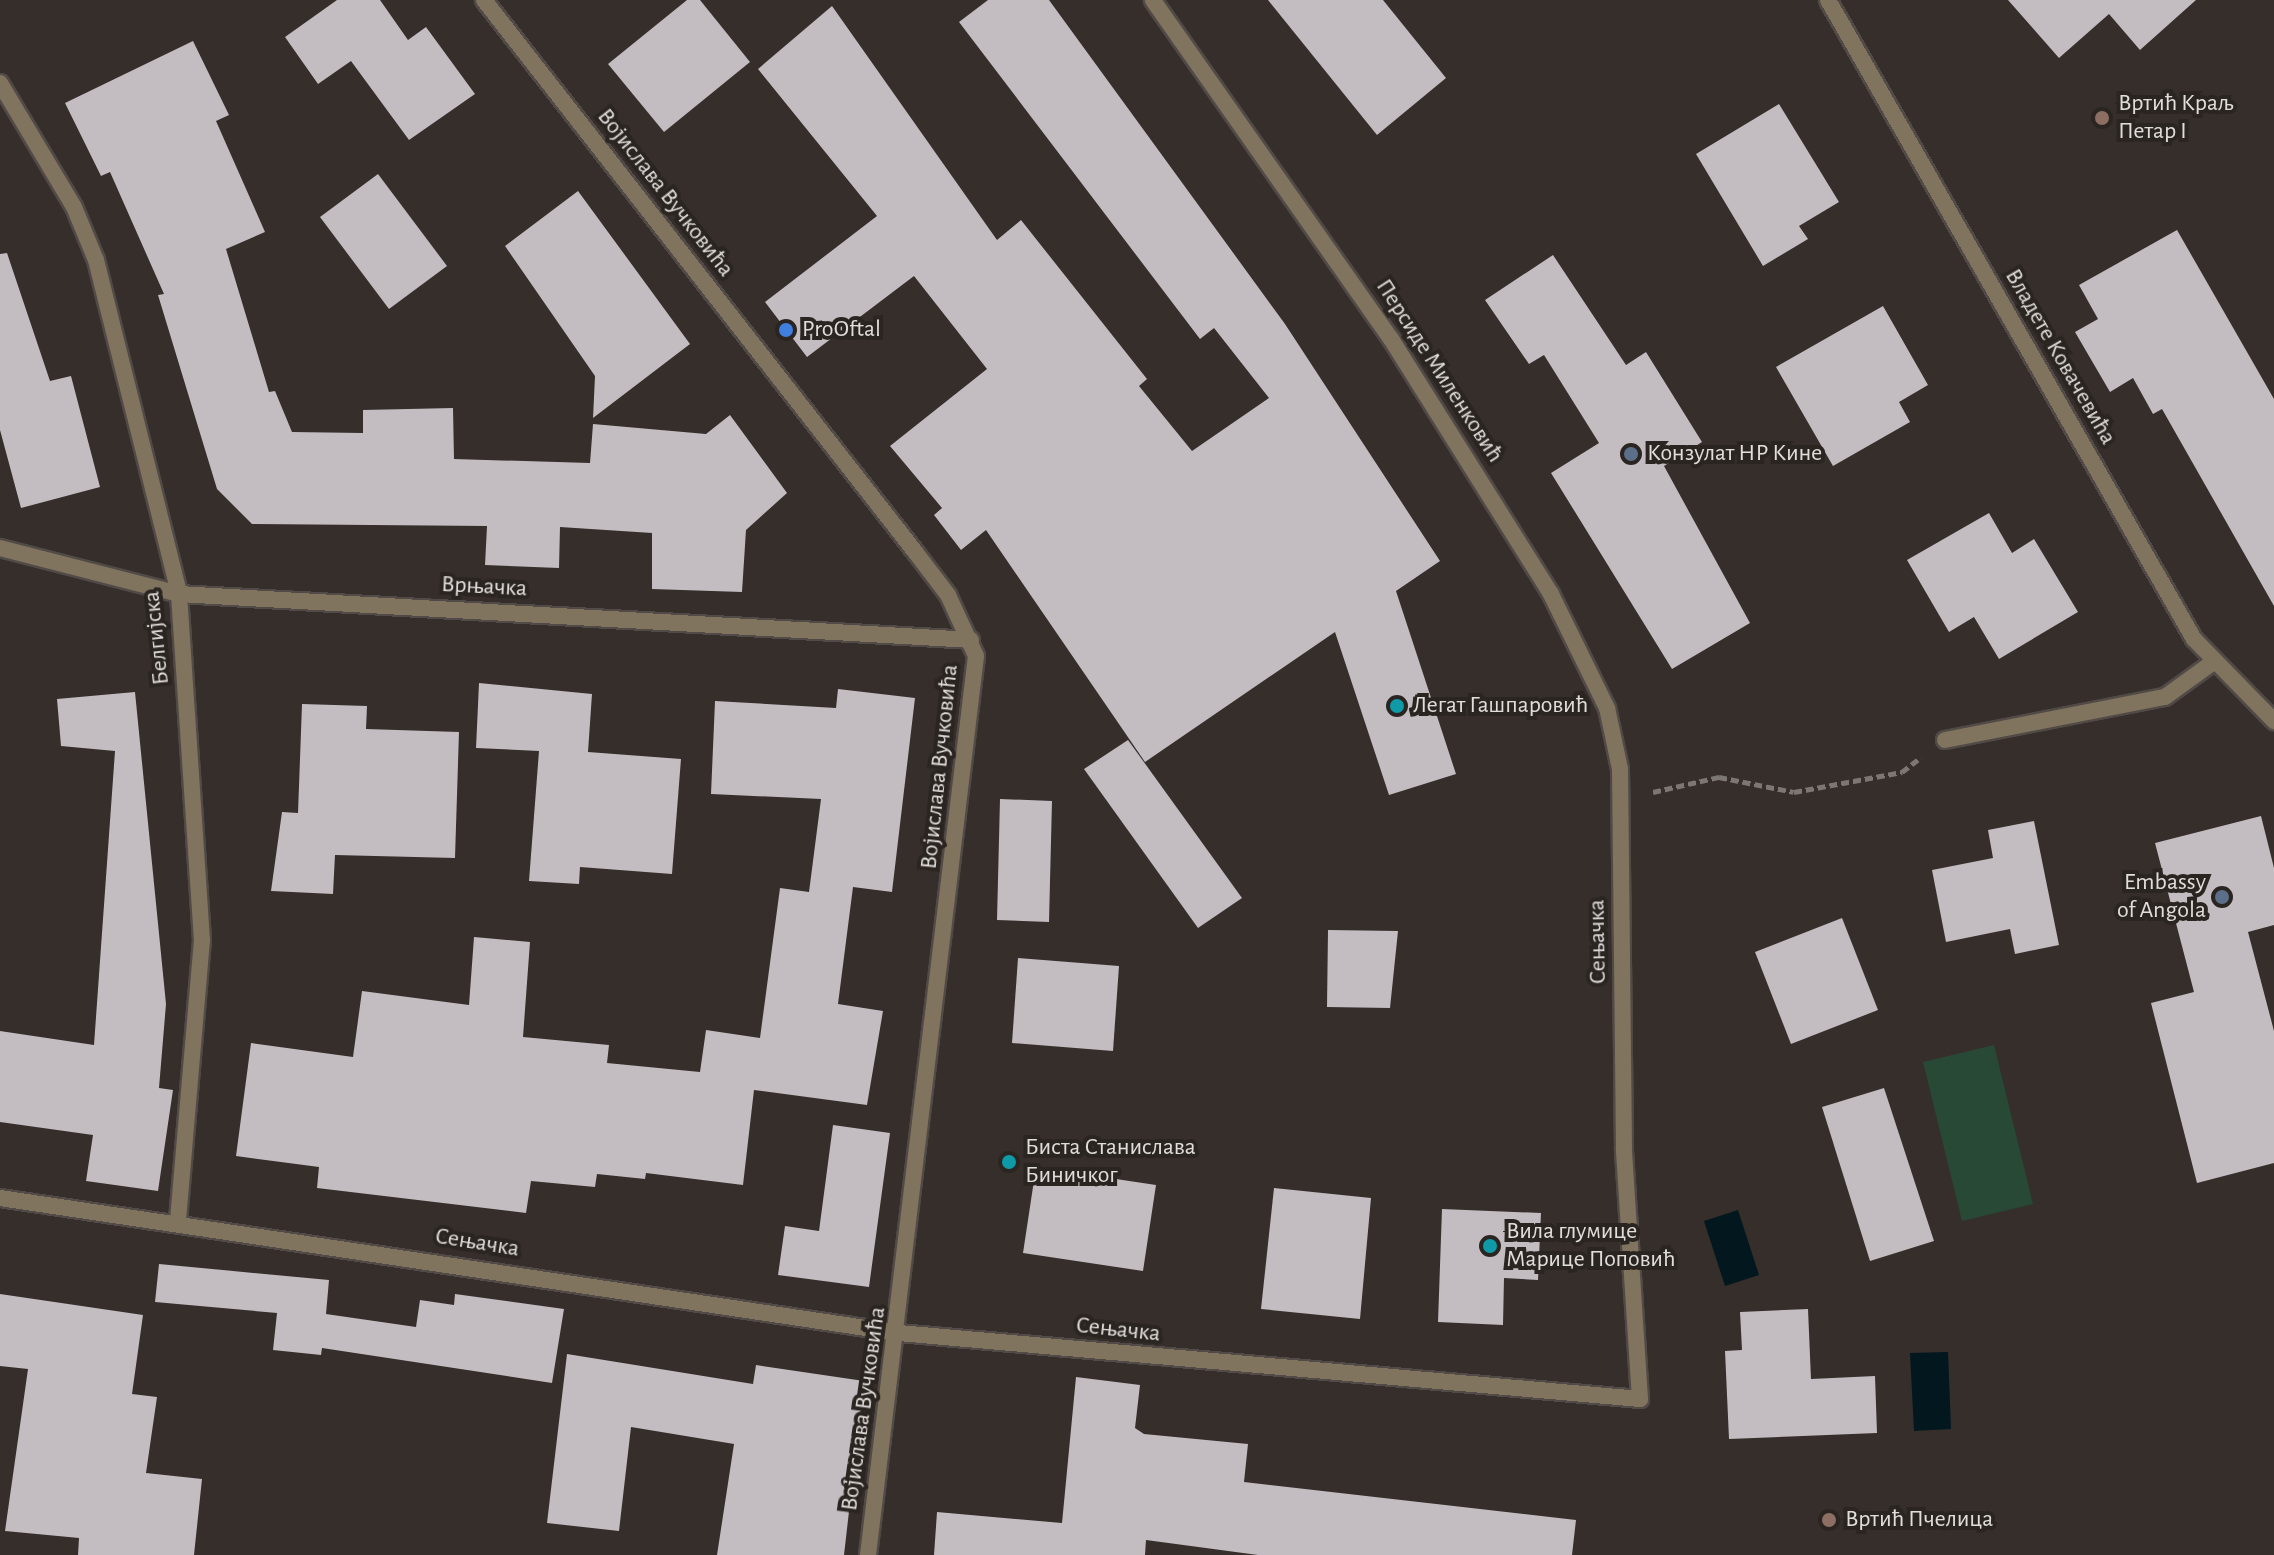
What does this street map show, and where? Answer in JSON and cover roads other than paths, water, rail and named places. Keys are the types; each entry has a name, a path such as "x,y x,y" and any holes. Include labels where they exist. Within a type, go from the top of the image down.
{"street":[{"name":"Војислава Вучковића","path":"484,0 916,553 971,640 977,685 899,1333 868,1555"},
{"name":"Персиде Миленковић","path":"1153,0 1302,205 1551,594 1607,708 1621,799"},
{"name":"Владете Ковачевића","path":"1828,0 2212,663 2274,721"},
{"name":"Белгијска","path":"0,83 74,207 96,260 179,594 202,940 178,1221"},
{"name":"Врњачка","path":"0,548 179,594 971,640"},
{"path":"1945,740 2165,697 2212,663"},
{"name":"Сењачка","path":"0,1198 178,1221 899,1333 1640,1399 1624,1149 1621,799"}],"water":[{"path":"1738,1210 1759,1275 1725,1286 1704,1221"},
{"path":"1948,1352 1951,1429 1914,1431 1910,1353"}],"place":[{"name":"Вртић Краљ Петар I","path":"2102,118"},
{"name":"ProOftal","path":"786,330"},
{"name":"Конзулат НР Кине","path":"1631,454"},
{"name":"Легат Гашпаровић","path":"1397,706"},
{"name":"Embassy of Angola","path":"2222,897"},
{"name":"Биста Станислава Биничког","path":"1009,1162"},
{"name":"Вила глумице Марице Поповић","path":"1490,1246"},
{"name":"Вртић Пчелица","path":"1829,1520"}]}
